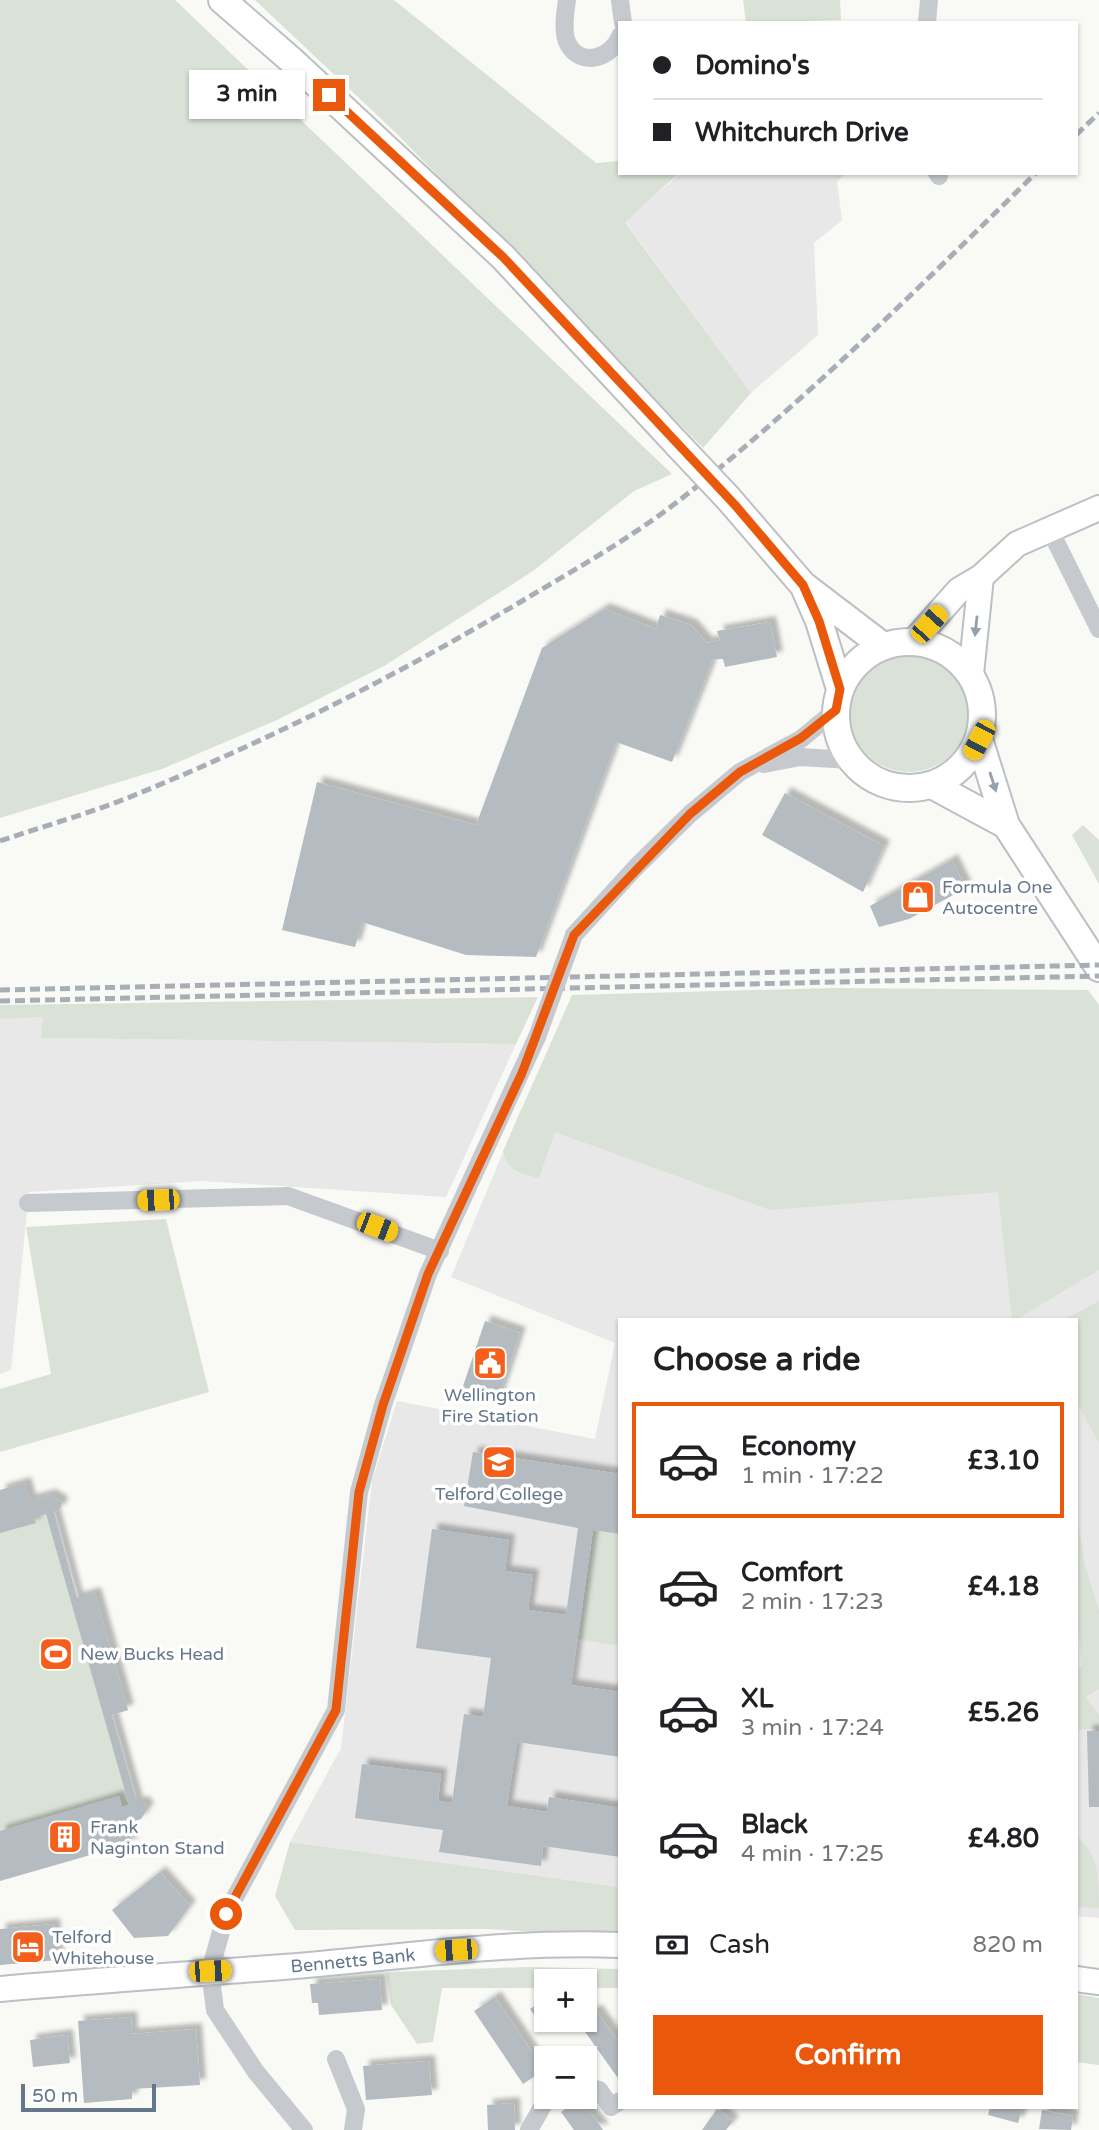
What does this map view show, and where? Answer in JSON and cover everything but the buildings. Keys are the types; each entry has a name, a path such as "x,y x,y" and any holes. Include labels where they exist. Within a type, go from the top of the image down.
{"main road":[{"path":"222,0 290,59 503,257 728,498 803,585 883,646"},
{"path":"914,641 959,590 981,577 1017,544 1099,508"},
{"path":"971,674 981,577"},
{"path":"803,585 819,621 838,700 839,737 851,760 869,777 900,788 932,785 952,775 968,759 979,740 983,719 980,694 971,674 956,658 936,646 914,641 883,646 857,663 838,700"},
{"path":"979,740 1006,825 1099,968"},
{"path":"932,785 1006,825"},
{"name":"Bennetts Bank","path":"0,1989 271,1968 432,1951 577,1943 618,1945"},
{"path":"1078,1979 1099,1982"}],"street":[{"path":"567,0 565,26 568,44 579,56 595,59 608,54 618,39"},
{"path":"620,0 623,21"},
{"path":"927,21 929,0"},
{"path":"1050,530 1099,629"},
{"path":"304,2130 256,2072 215,2010 210,1971 226,1914 336,1710 359,1492 383,1405 428,1274 537,1037 574,935 661,841 740,772 801,738 838,700"},
{"path":"740,772 800,757 851,760"},
{"path":"28,1203 288,1196 440,1252"},
{"path":"336,2059 356,2109 356,2122 352,2130"},
{"path":"597,2089 611,2106 618,2102"},
{"path":"529,2130 529,2124 540,2109"}],"shaded area":[{"path":"0,0 175,0 672,474 634,491 533,571 384,666 277,720 162,769 0,818"},
{"path":"255,0 394,0 596,163 618,161 618,175 677,175 625,222 751,393 703,448 395,132"},
{"path":"743,0 840,0 841,20 746,21"},
{"path":"679,175 843,175 837,182 842,220 814,243 818,335 751,393 625,221"},
{"path":"909,652 932,657 951,670 964,689 969,712 964,735 951,754 932,767 909,772 886,767 867,754 854,735 849,712 854,689 867,670 886,657"},
{"path":"1083,825 1099,840 1099,884 1072,835"},
{"path":"833,988 1088,990 1099,1005 1099,1270 1019,1318 1012,1318 998,1192 770,1210 555,1132 539,1178 516,1170 508,1163 503,1151 572,995"},
{"path":"538,997 516,1044 41,1038 43,1017 0,1019 0,1005"},
{"path":"43,1016 42,1038 516,1044 446,1197 203,1181 29,1192 11,1370 0,1374 0,1019"},
{"name":"Telford College","path":"1099,1088 1099,1918 1078,1916 1078,1318 618,1318 618,1887 290,1842 341,1748 372,1481 397,1401 595,1439 615,1343 451,1277 521,1109"},
{"path":"166,1219 209,1392 0,1452 0,1389 51,1374 26,1227"},
{"path":"1099,1301 1099,1443 1078,1405 1078,1318 1067,1318"},
{"name":"New Bucks Head","path":"25,1483 30,1500 50,1495 62,1502 60,1509 54,1512 77,1597 95,1593 128,1710 112,1715 137,1802 143,1802 148,1808 141,1819 0,1881 0,1490"},
{"path":"1078,1522 1085,1565 1099,1611 1099,1689 1086,1697 1099,1715 1099,1728 1078,1730 1078,1667 1082,1666 1078,1622"},
{"path":"593,1530 618,1534 618,1646 578,1639"},
{"path":"1078,1837 1089,1851 1096,1867 1099,1908 1078,1907"},
{"path":"290,1842 618,1887 618,1937 488,1929 295,1930 275,1896"},
{"path":"527,1967 618,1969 618,1988 597,1988 597,1969 534,1969 534,1988 442,1988 433,2042 417,2044 391,2005 386,1972"},
{"path":"1078,1994 1099,1998 1099,2065 1078,2062"}],"railway":[{"path":"1078,133 1099,113"},
{"path":"0,841 125,799 276,733 422,658 621,541 662,514 773,422 863,341 1034,175"},
{"path":"0,990 1099,965"},
{"path":"0,1001 1099,976"}],"place":[{"name":"Formula One Autocentre","path":"918,897"},
{"name":"Wellington Fire Station","path":"490,1363"},
{"name":"Telford College","path":"499,1462"},
{"name":"New Bucks Head","path":"56,1654"},
{"name":"Frank Naginton Stand","path":"65,1837"},
{"name":"Telford Whitehouse","path":"28,1947"}],"route":[{"path":"226,1914 336,1710 359,1492 383,1405 428,1274 522,1073 574,935 583,922 690,814 761,757 801,738 836,710 840,689 819,621 803,585 735,505 503,257 329,95"}]}
